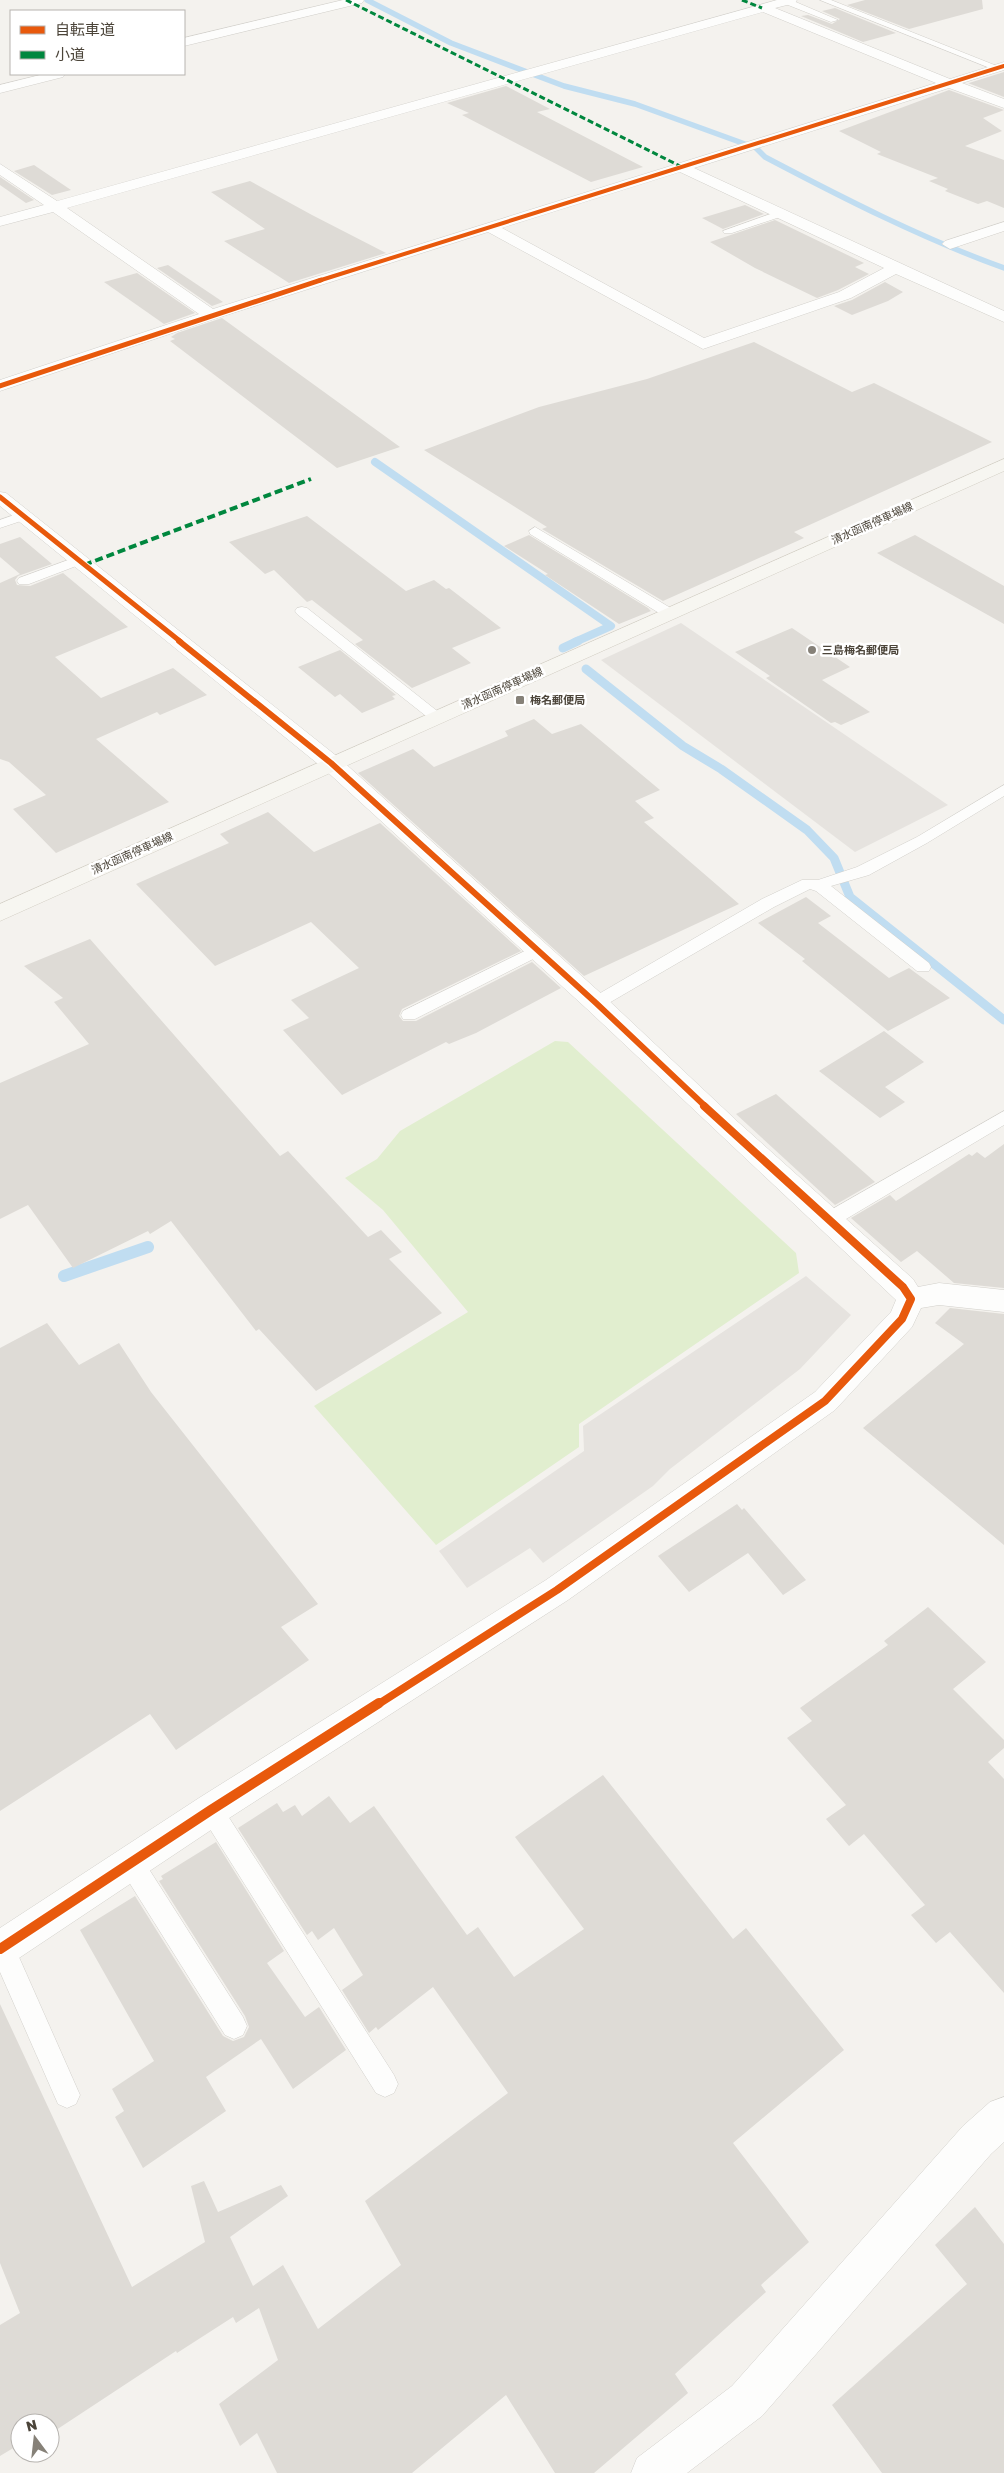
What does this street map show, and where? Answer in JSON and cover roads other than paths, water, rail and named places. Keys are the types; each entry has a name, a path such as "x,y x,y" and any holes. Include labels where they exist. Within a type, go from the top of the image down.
{"main road":[{"name":"清水函南停車場線","path":"0,912 1004,464"}],"street":[{"path":"185,42 358,0"},
{"path":"0,222 788,1"},
{"path":"764,8 1004,104"},
{"path":"0,386 212,315 1001,67"},
{"path":"0,89 54,75"},
{"path":"0,168 212,315"},
{"path":"684,168 779,214 1004,317"},
{"path":"950,244 1004,226"},
{"path":"489,227 703,344 845,295 896,267"},
{"path":"0,497 331,763 596,1003 903,1288 911,1299"},
{"path":"911,1299 939,1294 1004,1301"},
{"path":"1,1949 212,1810 557,1590 825,1401 902,1319 911,1299"},
{"path":"652,2473 747,2401 977,2140 1004,2116"}],"lane":[{"path":"824,0 1001,67"},
{"path":"788,1 834,20"},
{"path":"728,232 779,214"},
{"path":"0,524 23,516"},
{"path":"535,532 669,613"},
{"path":"24,581 79,560"},
{"path":"302,611 436,717"},
{"path":"596,1003 768,903 808,884 818,885 834,878 855,874 922,840 1004,790"},
{"path":"818,885 922,967"},
{"path":"409,1015 537,950"},
{"path":"829,1220 1004,1117"},
{"path":"212,1810 385,2084"},
{"path":"131,1863 234,2026"},
{"path":"1,1949 67,2096"}],"waterway":[{"path":"367,0 451,43 564,86 635,104 756,148 765,157 883,217 943,244 1004,268"},
{"path":"375,462 611,626 575,642"},
{"path":"563,648 578,641"},
{"path":"586,669 683,746 721,769 807,830 834,858 850,897 1004,1020"},
{"path":"64,1276 148,1247"}],"place":[{"name":"三島梅名郵便局","path":"812,650"},
{"name":"梅名郵便局","path":"520,700"}]}
